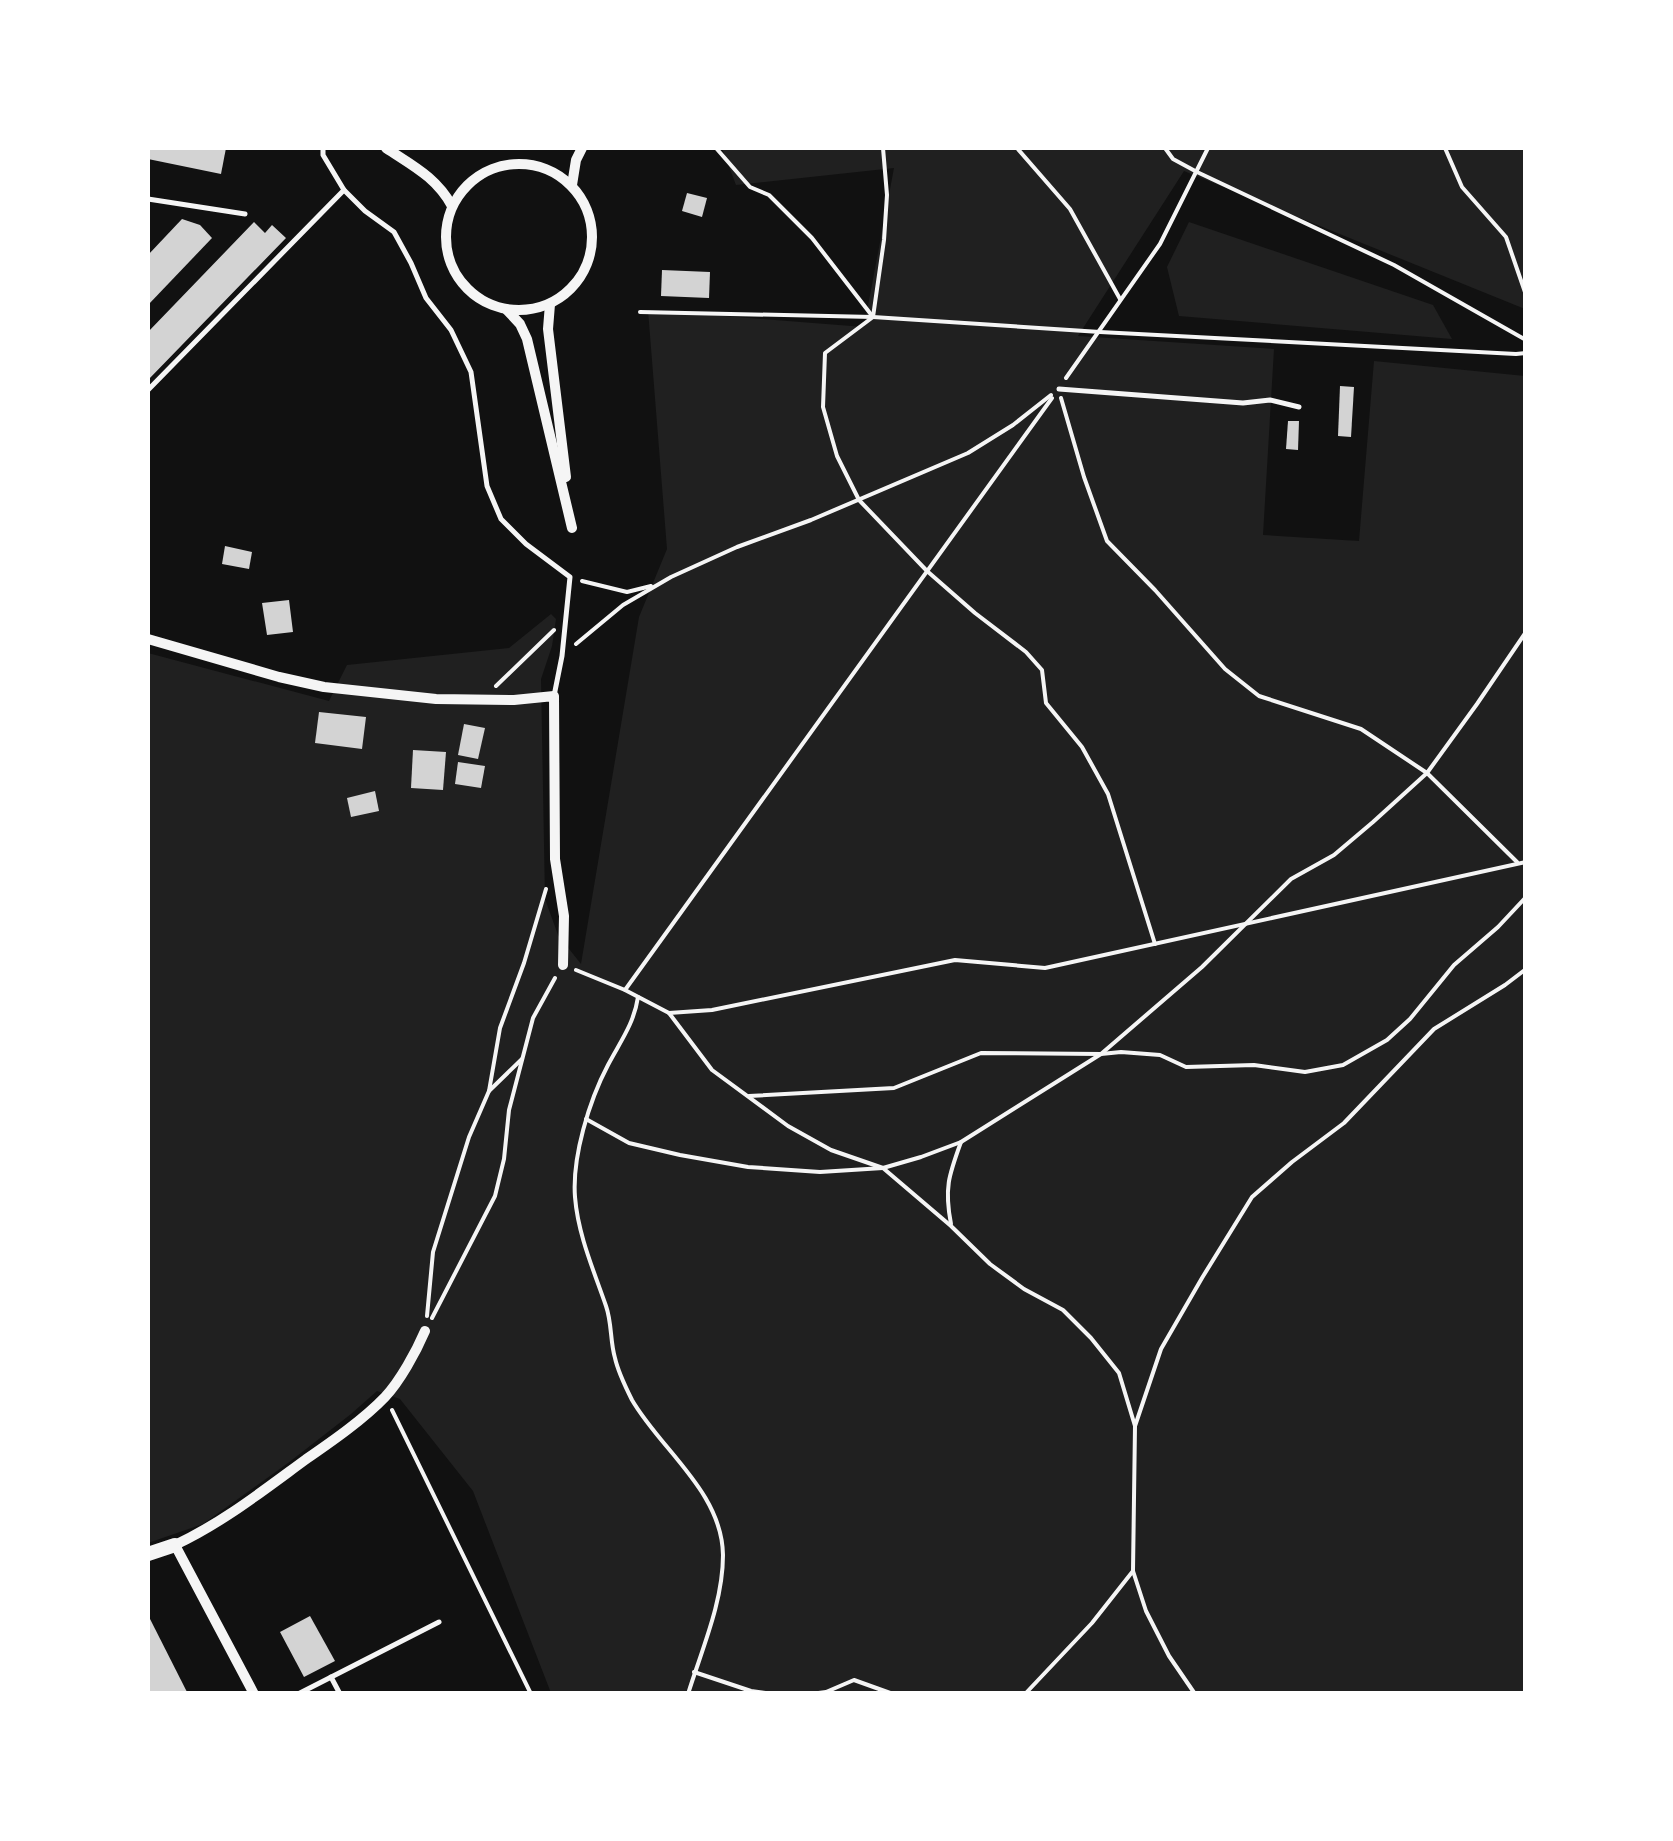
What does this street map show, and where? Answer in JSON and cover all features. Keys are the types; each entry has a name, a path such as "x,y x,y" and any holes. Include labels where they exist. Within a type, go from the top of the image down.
{"street":[{"path":"386,148 432,178 452,206"},
{"path":"572,184 582,148"},
{"path":"522,163 540,166 572,184 584,201 591,220 590,260 567,293 550,304 529,310 488,304 459,279 450,262 446,225 452,206 476,177 493,168 522,163"},
{"path":"506,309 527,339 572,528 548,329 550,304"},
{"path":"148,639 324,687 436,699 554,696 554,859 564,916 563,965"},
{"path":"148,1554 202,1532 335,1439 385,1397 425,1331"},
{"path":"175,1545 254,1694"}],"lane":[{"path":"323,148 323,155 344,190 394,232 426,298 452,330 470,372 487,486 501,519 526,544 570,577 554,696"},
{"path":"148,390 344,190"},
{"path":"148,199 245,214"},
{"path":"1058,389 1242,403 1270,400 1299,407"},
{"path":"298,1694 439,1622"},
{"path":"331,1677 340,1694"}],"path":[{"path":"716,148 750,187 769,196 812,238 873,317"},
{"path":"883,148 887,195 873,317 825,352 823,407 837,456 859,500 927,571 1026,652 1042,670 1046,703 1082,746 1108,794 1154,944"},
{"path":"1017,148 1070,210 1120,299"},
{"path":"1165,148 1173,158 1196,172 1394,265 1526,340"},
{"path":"625,990 1100,332 1160,244 1208,148"},
{"path":"1445,148 1462,187 1506,237 1526,295"},
{"path":"640,312 873,317 1526,353"},
{"path":"562,656 622,605 660,584 737,547 968,453 1013,425 1058,389"},
{"path":"1058,389 1107,541 1226,669 1259,696 1361,730 1426,773 1518,863"},
{"path":"570,577 627,592 660,584"},
{"path":"482,700 566,618"},
{"path":"586,1119 629,1143 748,1167 820,1172 882,1168 961,1142 1100,1054 1202,967 1292,879 1334,855 1426,773 1526,632"},
{"path":"425,1331 434,1252 469,1137 490,1090 500,1028 524,963 554,859"},
{"path":"668,1013 712,1010 955,960 1045,968 1526,862"},
{"path":"745,1096 894,1088 980,1054 1121,1052 1160,1055 1186,1067 1254,1065 1305,1072 1343,1065 1386,1040 1410,1019 1454,965 1498,928 1526,897"},
{"path":"425,1331 495,1196 510,1110 533,1018 563,965 625,990 668,1013 712,1070 745,1096 831,1150 882,1168 990,1264 1024,1289 1063,1310 1119,1373 1136,1426"},
{"path":"1195,1694 1146,1611 1132,1570 1136,1426 1161,1349 1252,1197 1344,1124 1434,1029 1526,970"},
{"path":"638,997 631,1025 608,1064 586,1119 576,1166 575,1198 590,1264 608,1310 615,1360 633,1400 714,1514 723,1552 719,1598 688,1694"},
{"path":"490,1090 522,1059"},
{"path":"951,1226 946,1199 948,1176 961,1142"},
{"path":"385,1397 531,1694"},
{"path":"1025,1694 1092,1622 1132,1570"},
{"path":"694,1672 751,1691 773,1694"},
{"path":"810,1694 854,1680 894,1694"}],"shaded area":[{"path":"722,148 1525,148 1525,309 1184,171 1078,336 1274,349 1263,535 1359,541 1374,361 1525,376 1525,1693 551,1693 473,1491 400,1399 377,1391 288,1463 203,1524 148,1543 148,653 329,701 347,665 509,648 551,614 556,619 552,646 541,679 545,899 558,935 581,964 639,617 667,549 648,310 864,327 894,168 736,185"},
{"path":"1189,222 1433,305 1452,339 1179,316 1167,267"}],"building":[{"path":"148,148 226,148 221,174 148,159"},
{"path":"687,193 707,198 702,217 682,211"},
{"path":"182,219 200,225 212,238 148,305 148,255"},
{"path":"254,222 265,233 272,225 286,238 148,380 148,332"},
{"path":"662,270 710,272 709,298 661,296"},
{"path":"1340,386 1354,387 1351,437 1338,436"},
{"path":"1288,421 1299,421 1298,450 1286,449"},
{"path":"225,546 252,552 249,569 222,564"},
{"path":"289,600 293,632 267,635 262,603"},
{"path":"319,712 366,717 362,749 315,743"},
{"path":"464,724 485,728 478,759 458,755"},
{"path":"413,750 446,752 443,790 411,788"},
{"path":"458,762 485,766 481,788 455,784"},
{"path":"375,791 379,811 351,817 347,798"},
{"path":"148,1615 188,1694 148,1694"},
{"path":"310,1616 335,1661 304,1677 280,1632"}]}
